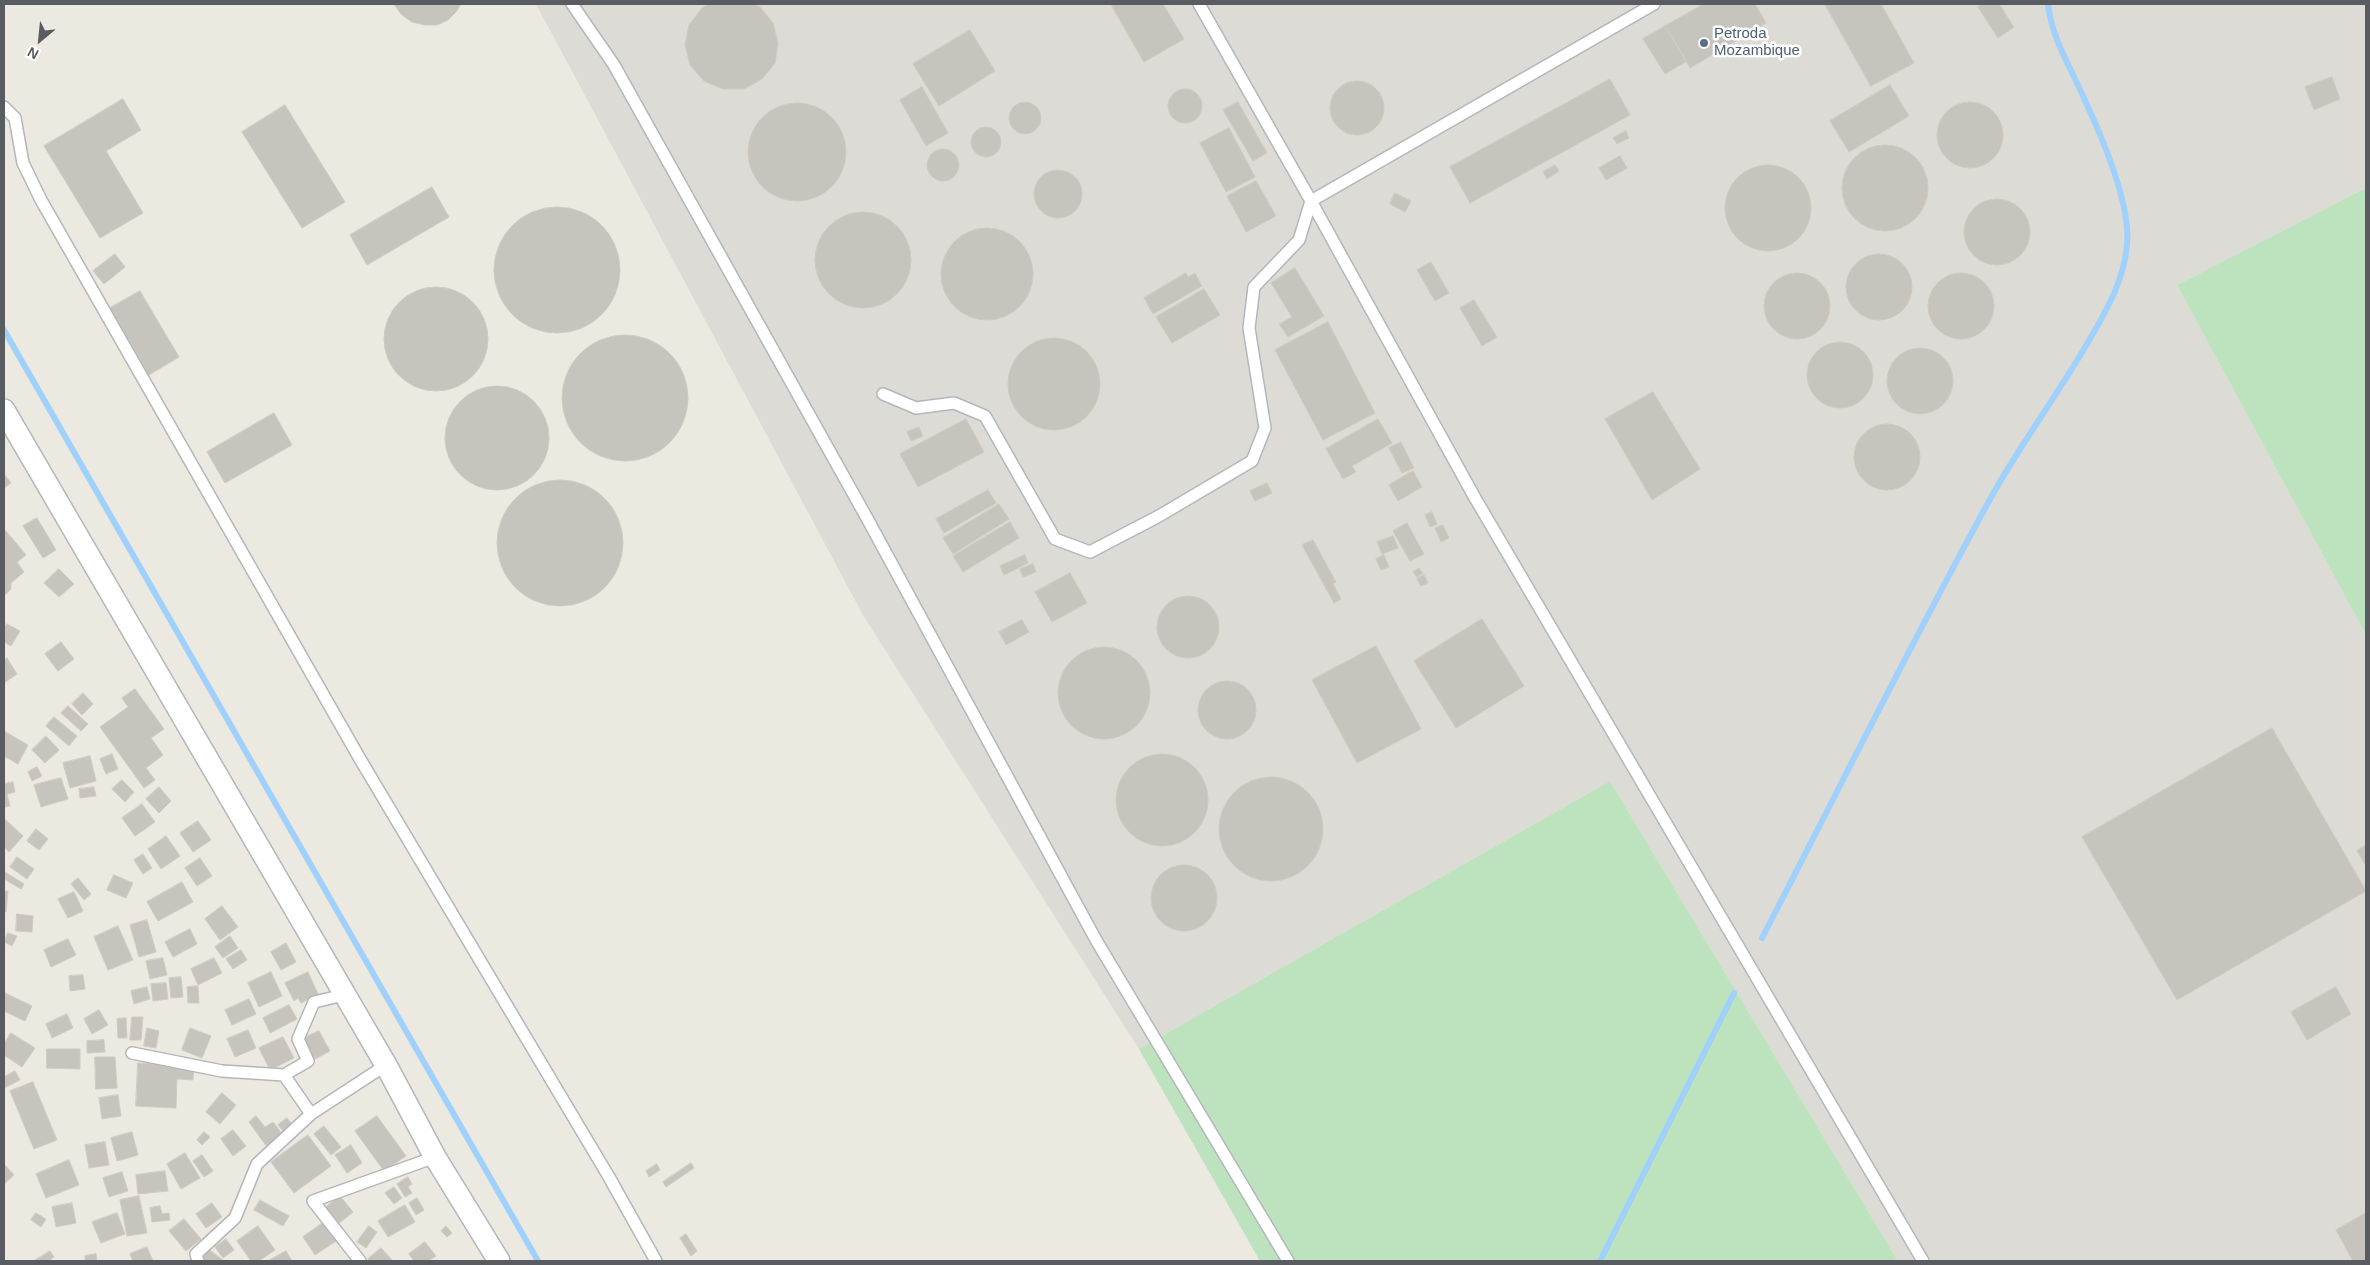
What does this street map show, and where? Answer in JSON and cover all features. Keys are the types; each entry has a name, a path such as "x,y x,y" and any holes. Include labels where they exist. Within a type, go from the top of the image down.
{"street":[{"path":"4,410 386,1065 435,1157 499,1261"}],"lane":[{"path":"572,4 624,82 868,520 1096,940 1288,1261"},
{"path":"1199,4 1311,201 1475,498 1923,1261"},
{"path":"883,394 916,408 954,404 984,416 1056,539 1090,552 1160,516 1252,461 1265,428 1250,328 1254,287 1299,240 1311,201 1654,4"},
{"path":"4,107 14,118 23,164 41,200 360,759 604,1169 656,1261"},
{"path":"132,1053 222,1071 284,1074 308,1061 298,1039 314,1002 344,995"},
{"path":"198,1261 196,1254 235,1218 256,1164 311,1114 386,1065"},
{"path":"284,1074 311,1114"},
{"path":"360,1261 313,1201 435,1157"}],"shaded area":[{"path":"536,4 2366,4 2366,188 2177,285 2366,635 2366,1261 1898,1261 1610,781 1139,1049 863,615"}],"green space":[{"path":"2366,188 2366,635 2177,285"},
{"path":"1610,781 1898,1261 1260,1261 1139,1049"}],"building":[{"path":"394,4 461,4 448,20 437,25 425,25 412,22 402,15"},
{"path":"710,4 753,4 760,7 773,23 778,43 775,63 762,79 744,89 723,89 704,81 690,65 685,45 689,25 702,8"},
{"path":"1111,4 1163,4 1184,39 1144,62"},
{"name":"Petroda Mozambique","path":"1704,4 1755,4 1766,23 1690,68 1665,26"},
{"path":"1825,4 1881,4 1914,63 1871,86"},
{"path":"1982,4 1999,4 2014,27 1998,38 1978,7"},
{"path":"1665,26 1687,61 1665,74 1643,39"},
{"path":"970,30 995,71 939,106 913,64"},
{"path":"2332,77 2340,99 2314,110 2305,87"},
{"path":"1610,79 1630,115 1470,203 1450,167"},
{"path":"1352,81 1362,81 1376,89 1382,98 1384,108 1382,118 1376,127 1362,135 1352,135 1342,130 1335,123 1330,113 1330,103 1335,93 1342,86"},
{"path":"1890,85 1909,116 1849,152 1830,121"},
{"path":"922,87 948,133 926,146 900,100"},
{"path":"1185,89 1192,90 1197,94 1201,99 1201,113 1197,118 1192,122 1185,123 1178,122 1173,118 1169,113 1168,106 1169,99 1173,94 1178,90"},
{"path":"123,99 141,130 106,151 143,213 100,238 44,146"},
{"path":"1025,102 1036,107 1041,118 1036,129 1025,134 1014,129 1009,118 1014,107"},
{"path":"1238,102 1267,153 1253,161 1223,110"},
{"path":"1970,102 1983,105 1993,112 2000,122 2003,135 2000,148 1993,158 1983,165 1970,168 1957,165 1947,158 1940,148 1937,135 1940,122 1947,112 1957,105"},
{"path":"797,103 816,107 831,118 842,133 846,152 842,171 831,186 816,197 797,201 778,197 763,186 752,171 748,152 752,133 763,118 778,107"},
{"path":"285,105 345,202 302,228 242,132"},
{"path":"986,127 992,128 1000,136 1000,148 992,156 986,157 980,156 972,148 971,142 972,136 980,128"},
{"path":"1229,128 1255,177 1226,192 1200,143"},
{"path":"1626,131 1629,138 1617,144 1613,138"},
{"path":"1885,145 1901,148 1909,152 1921,164 1925,172 1928,188 1925,204 1921,212 1909,224 1901,228 1885,231 1869,228 1861,224 1849,212 1845,204 1842,188 1845,172 1849,164 1861,152 1869,148"},
{"path":"943,149 955,153 959,165 955,177 943,181 931,177 927,165 931,153"},
{"path":"1620,156 1627,168 1606,180 1599,168"},
{"path":"1555,165 1559,171 1547,179 1543,172"},
{"path":"1768,165 1784,168 1792,172 1804,184 1808,192 1811,208 1808,224 1804,232 1792,244 1784,248 1768,251 1752,248 1744,244 1732,232 1728,224 1725,208 1728,192 1732,184 1744,172 1752,168"},
{"path":"1058,170 1067,172 1075,177 1080,185 1082,194 1080,203 1075,211 1067,216 1058,218 1049,216 1041,211 1036,203 1034,194 1036,185 1041,177 1049,172"},
{"path":"1256,181 1276,216 1246,232 1227,196"},
{"path":"432,187 449,217 367,265 350,235"},
{"path":"1395,193 1411,201 1405,212 1390,204"},
{"path":"1997,199 2010,201 2020,209 2028,219 2030,232 2028,245 2020,255 2010,263 1997,265 1984,263 1974,255 1966,245 1964,232 1966,219 1974,209 1984,201"},
{"path":"557,207 581,212 601,226 615,246 620,270 615,294 601,314 581,328 557,333 533,328 513,314 499,294 494,270 499,246 513,226 533,212"},
{"path":"863,212 881,216 897,226 907,242 911,260 907,278 897,294 881,304 863,308 845,304 829,294 819,278 815,260 819,242 829,226 845,216"},
{"path":"987,228 1005,232 1019,242 1029,256 1033,274 1029,292 1019,306 1005,316 987,320 969,316 955,306 945,292 941,274 945,256 955,242 969,232"},
{"path":"115,254 125,267 104,284 93,271"},
{"path":"1879,254 1892,257 1902,264 1909,274 1912,287 1909,300 1902,310 1892,317 1879,320 1866,317 1856,310 1849,300 1846,287 1849,274 1856,264 1866,257"},
{"path":"1431,262 1449,293 1435,301 1417,270"},
{"path":"1295,268 1324,316 1288,337 1279,324 1292,317 1271,283"},
{"path":"1186,273 1188,277 1195,273 1202,286 1153,314 1144,298"},
{"path":"1797,273 1810,276 1820,283 1827,293 1830,306 1827,319 1820,329 1810,336 1797,339 1784,336 1774,329 1767,319 1764,306 1767,293 1774,283 1784,276"},
{"path":"1961,273 1974,276 1984,283 1991,293 1994,306 1991,319 1984,329 1974,336 1961,339 1948,336 1938,329 1931,319 1928,306 1931,293 1938,283 1948,276"},
{"path":"436,287 456,291 473,302 484,319 488,339 484,359 473,376 456,387 436,391 416,387 399,376 388,359 384,339 388,319 399,302 416,291"},
{"path":"1204,289 1220,315 1172,343 1156,317"},
{"path":"140,291 179,357 149,375 110,308"},
{"path":"1474,300 1497,337 1482,346 1460,308"},
{"path":"1328,322 1375,413 1323,440 1275,350"},
{"path":"625,335 649,340 669,354 683,374 688,398 683,422 669,442 649,456 625,461 601,456 581,442 567,422 562,398 567,374 581,354 601,340"},
{"path":"1054,338 1072,342 1086,352 1096,366 1100,384 1096,402 1086,416 1072,426 1054,430 1036,426 1022,416 1012,402 1008,384 1012,366 1022,352 1036,342"},
{"path":"1840,342 1853,345 1863,352 1870,362 1873,375 1870,388 1863,398 1853,405 1840,408 1827,405 1817,398 1810,388 1807,375 1810,362 1817,352 1827,345"},
{"path":"1920,348 1933,351 1943,358 1950,368 1953,381 1950,394 1943,404 1933,411 1920,414 1907,411 1897,404 1890,394 1887,381 1890,368 1897,358 1907,351"},
{"path":"497,386 517,390 534,401 545,418 549,438 545,458 534,475 517,486 497,490 477,486 460,475 449,458 445,438 449,418 460,401 477,390"},
{"path":"1653,392 1700,469 1652,500 1605,419"},
{"path":"274,413 292,445 225,483 207,452"},
{"path":"966,419 984,452 918,487 900,454"},
{"path":"1378,419 1392,443 1352,466 1356,472 1343,479 1326,449"},
{"path":"1887,424 1900,427 1910,434 1917,444 1920,457 1917,470 1910,480 1900,487 1887,490 1874,487 1864,480 1857,470 1854,457 1857,444 1864,434 1874,427"},
{"path":"919,427 923,436 911,441 907,432"},
{"path":"1401,442 1414,468 1402,473 1389,448"},
{"path":"1413,471 1422,487 1398,501 1389,485"},
{"path":"4,474 11,483 4,488"},
{"path":"560,480 584,485 604,499 618,519 623,543 618,567 604,587 584,601 560,606 536,601 516,587 502,567 497,543 502,519 516,499 536,485"},
{"path":"1267,483 1272,493 1255,501 1250,491"},
{"path":"988,490 996,503 944,533 936,519"},
{"path":"999,504 1009,519 953,554 943,538"},
{"path":"1432,512 1437,524 1430,527 1425,515"},
{"path":"37,518 56,550 43,558 23,526"},
{"path":"1010,522 1019,538 963,572 953,556"},
{"path":"1407,523 1424,554 1410,561 1393,531"},
{"path":"1443,525 1449,538 1441,542 1435,528"},
{"path":"6,531 26,555 17,562 24,572 11,583 11,589 4,596 4,533"},
{"path":"1393,536 1398,548 1382,554 1377,542"},
{"path":"1313,540 1336,582 1333,584 1341,599 1334,603 1302,545"},
{"path":"1025,555 1028,563 1004,575 1000,566"},
{"path":"1384,555 1389,567 1381,570 1376,559"},
{"path":"1033,564 1036,572 1023,577 1020,569"},
{"path":"1419,568 1423,573 1417,577 1413,572"},
{"path":"59,569 74,584 59,597 44,583"},
{"path":"1070,573 1087,603 1052,622 1035,592"},
{"path":"1424,575 1428,583 1421,586 1417,579"},
{"path":"1188,596 1200,598 1210,605 1217,615 1219,627 1217,639 1210,649 1200,656 1188,658 1176,656 1166,649 1159,639 1157,627 1159,615 1166,605 1176,598"},
{"path":"1482,619 1524,686 1456,728 1414,661"},
{"path":"1022,620 1029,632 1006,645 999,632"},
{"path":"7,624 20,631 11,646 4,642 4,629"},
{"path":"61,642 74,659 58,671 45,654"},
{"path":"1376,646 1421,729 1357,763 1312,680"},
{"path":"1104,647 1122,651 1136,661 1146,675 1150,693 1146,711 1136,725 1122,735 1104,739 1086,735 1072,725 1062,711 1058,693 1062,675 1072,661 1086,651"},
{"path":"7,658 17,674 4,683 4,661"},
{"path":"1221,681 1233,681 1248,689 1256,704 1256,716 1248,731 1233,739 1221,739 1206,731 1198,716 1198,704 1206,689"},
{"path":"135,689 164,729 151,738 163,755 146,768 155,780 144,788 100,727 128,707 122,698"},
{"path":"83,693 93,704 82,715 72,704"},
{"path":"68,706 88,724 81,731 61,713"},
{"path":"54,717 77,736 69,746 46,726"},
{"path":"2272,728 2366,891 2177,1000 2082,837"},
{"path":"4,731 28,745 18,764 4,756"},
{"path":"46,736 59,750 45,763 32,750"},
{"path":"112,754 118,769 106,774 100,759"},
{"path":"1162,754 1180,758 1194,768 1204,782 1208,800 1204,818 1194,832 1180,842 1162,846 1144,842 1130,832 1120,818 1116,800 1120,782 1130,768 1144,758"},
{"path":"90,756 96,781 70,788 63,763"},
{"path":"37,767 42,776 32,781 28,772"},
{"path":"1271,777 1291,781 1300,786 1314,800 1319,809 1323,829 1319,849 1314,858 1300,872 1291,877 1271,881 1251,877 1242,872 1228,858 1223,849 1219,829 1223,809 1228,800 1242,786 1251,781"},
{"path":"61,778 68,799 41,807 34,785"},
{"path":"122,780 134,792 125,802 112,789"},
{"path":"13,782 15,792 7,794 10,806 4,807 4,784"},
{"path":"94,787 96,796 80,798 79,789"},
{"path":"159,787 171,801 159,813 146,799"},
{"path":"142,804 155,822 135,836 122,818"},
{"path":"6,820 23,836 9,852 4,847 4,823"},
{"path":"198,821 211,840 193,852 180,833"},
{"path":"36,829 48,839 39,850 27,841"},
{"path":"166,836 180,856 161,869 148,849"},
{"path":"2366,845 2366,866 2357,851"},
{"path":"143,854 152,868 143,874 134,860"},
{"path":"17,857 34,869 27,879 10,867"},
{"path":"200,858 212,876 197,886 185,868"},
{"path":"1177,865 1191,865 1203,870 1212,879 1217,891 1215,911 1208,922 1191,931 1177,931 1165,926 1156,917 1151,905 1151,891 1156,879 1165,870"},
{"path":"5,872 24,884 21,889 4,879"},
{"path":"114,875 133,883 126,898 107,890"},
{"path":"78,878 91,894 84,900 71,884"},
{"path":"182,882 193,902 158,921 147,902"},
{"path":"4,891 8,891 6,912 4,911"},
{"path":"74,892 83,911 68,918 58,899"},
{"path":"222,906 238,927 220,940 205,919"},
{"path":"17,914 33,916 32,932 16,931"},
{"path":"147,920 156,952 139,957 130,925"},
{"path":"118,926 133,960 108,970 94,937"},
{"path":"190,929 197,944 173,957 165,942"},
{"path":"8,933 17,936 12,946 4,942"},
{"path":"230,936 238,948 223,958 215,947"},
{"path":"68,939 76,955 51,967 44,950"},
{"path":"286,943 296,962 281,970 271,952"},
{"path":"241,950 247,960 233,969 226,959"},
{"path":"163,958 167,975 150,979 146,961"},
{"path":"214,958 222,973 198,985 191,969"},
{"path":"271,972 282,996 259,1007 248,983"},
{"path":"308,972 318,994 301,1003 298,998 294,1001 285,983"},
{"path":"83,975 85,989 70,991 69,976"},
{"path":"181,977 183,997 171,998 169,978"},
{"path":"166,983 168,999 153,1001 151,984"},
{"path":"198,986 199,1003 188,1003 187,987"},
{"path":"147,987 150,999 134,1004 131,991"},
{"path":"2336,987 2351,1014 2307,1040 2291,1012"},
{"path":"5,993 32,1006 25,1021 4,1011"},
{"path":"249,999 256,1014 232,1025 225,1010"},
{"path":"289,1005 297,1019 270,1033 263,1018"},
{"path":"99,1010 108,1025 92,1034 84,1019"},
{"path":"67,1014 73,1028 52,1038 46,1024"},
{"path":"132,1017 143,1017 141,1040 130,1040"},
{"path":"126,1018 127,1038 118,1038 117,1019"},
{"path":"147,1028 159,1031 156,1048 144,1046"},
{"path":"190,1028 211,1036 202,1058 182,1050"},
{"path":"248,1030 256,1048 235,1057 227,1039"},
{"path":"319,1031 330,1051 315,1059 304,1038"},
{"path":"11,1033 35,1048 22,1067 4,1055 4,1044"},
{"path":"283,1037 294,1058 270,1070 259,1048"},
{"path":"104,1040 105,1052 87,1053 87,1041"},
{"path":"47,1049 80,1049 80,1069 47,1068"},
{"path":"95,1057 115,1057 117,1088 96,1089"},
{"path":"138,1063 194,1066 193,1080 177,1079 176,1108 136,1106"},
{"path":"15,1071 20,1080 4,1088 4,1077"},
{"path":"33,1082 57,1140 34,1149 10,1091"},
{"path":"222,1093 236,1105 220,1124 206,1112"},
{"path":"118,1095 121,1116 102,1119 99,1098"},
{"path":"256,1116 265,1127 273,1122 283,1135 267,1147 249,1122"},
{"path":"377,1116 406,1156 384,1171 355,1131"},
{"path":"287,1118 296,1129 287,1136 278,1125"},
{"path":"324,1126 341,1147 331,1155 314,1134"},
{"path":"233,1130 246,1146 233,1156 221,1139"},
{"path":"132,1132 138,1155 117,1161 111,1138"},
{"path":"204,1132 210,1137 202,1145 197,1140"},
{"path":"308,1135 331,1166 294,1193 271,1162"},
{"path":"105,1142 109,1165 89,1168 85,1145"},
{"path":"351,1145 362,1163 347,1173 335,1155"},
{"path":"185,1153 200,1178 181,1189 167,1164"},
{"path":"202,1155 213,1171 204,1177 193,1161"},
{"path":"69,1160 79,1185 46,1198 36,1174"},
{"path":"691,1163 694,1168 666,1187 663,1182"},
{"path":"4,1164 14,1175 4,1184"},
{"path":"657,1164 660,1170 649,1177 646,1171"},
{"path":"165,1171 168,1191 138,1194 136,1175"},
{"path":"122,1172 128,1191 109,1197 103,1178"},
{"path":"408,1177 412,1184 408,1187 412,1193 405,1197 397,1184"},
{"path":"394,1187 402,1198 394,1204 385,1193"},
{"path":"139,1196 147,1233 127,1236 120,1200"},
{"path":"340,1196 353,1212 338,1224 325,1208"},
{"path":"417,1198 424,1210 416,1215 409,1203"},
{"path":"260,1200 289,1216 283,1226 254,1210"},
{"path":"72,1203 76,1223 56,1227 52,1207"},
{"path":"212,1203 222,1217 206,1228 196,1214"},
{"path":"405,1205 415,1222 388,1237 378,1221"},
{"path":"160,1206 162,1214 169,1213 170,1220 152,1222 150,1208"},
{"path":"36,1213 46,1219 41,1227 31,1220"},
{"path":"117,1213 125,1234 101,1243 92,1222"},
{"path":"2366,1213 2366,1261 2353,1261 2336,1230"},
{"path":"184,1219 201,1239 186,1251 169,1231"},
{"path":"324,1222 336,1241 315,1255 303,1237"},
{"path":"258,1226 275,1250 259,1261 251,1261 237,1241"},
{"path":"369,1226 377,1232 366,1248 357,1242"},
{"path":"446,1226 452,1233 447,1237 441,1231"},
{"path":"686,1234 697,1251 691,1256 680,1238"},
{"path":"226,1239 234,1250 223,1258 215,1247"},
{"path":"425,1242 436,1256 428,1261 414,1261 409,1254"},
{"path":"147,1247 153,1261 133,1261 130,1254"},
{"path":"381,1248 392,1260 370,1261 368,1259"},
{"path":"208,1249 223,1260 199,1261"},
{"path":"50,1251 54,1257 48,1261 34,1261"},
{"path":"286,1251 292,1261 268,1261"},
{"path":"96,1254 97,1261 85,1261 85,1256"}],"waterway":[{"path":"1762,938 1964,547 2006,472 2097,326 2119,281 2127,245 2127,228 2120,190 2098,130 2057,40 2048,4"},
{"path":"4,330 538,1261"},
{"path":"1600,1261 1734,993"}],"place":[{"name":"Petroda Mozambique","path":"1704,43"}]}
